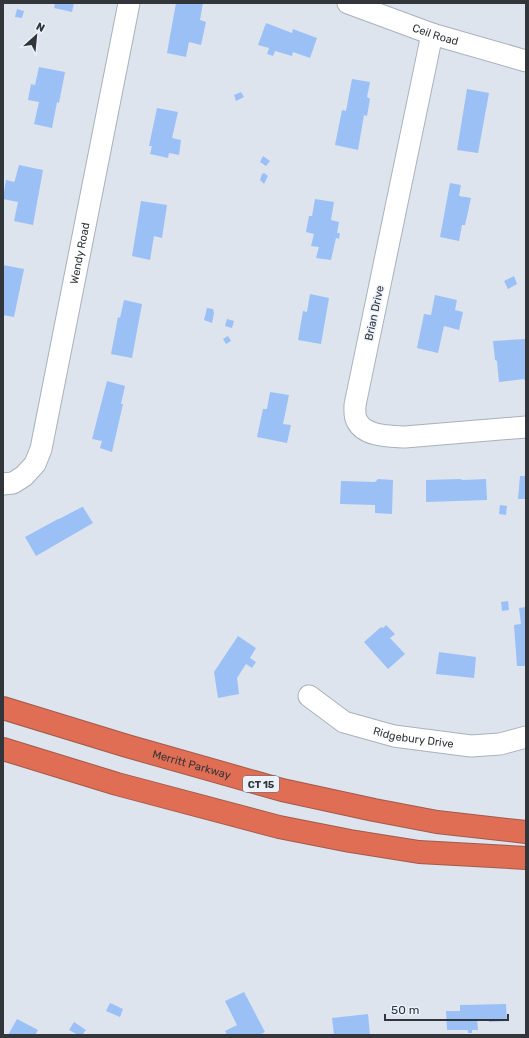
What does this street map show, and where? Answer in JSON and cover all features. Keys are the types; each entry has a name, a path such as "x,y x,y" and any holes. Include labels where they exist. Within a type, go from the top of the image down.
{"highway":[{"name":"Merritt Parkway","path":"3,708 127,746 282,790 438,822 526,832"},
{"path":"3,749 117,784 279,827 350,841 419,852 526,858"}],"street":[{"name":"Wendy Road","path":"3,484 13,483 24,476 35,464 41,449 129,3"},
{"name":"Ceil Road","path":"348,3 382,8 432,34 526,60"},
{"name":"Brian Drive","path":"432,34 356,398 354,412 356,421 362,428 375,434 405,437 526,427"},
{"name":"Ridgebury Drive","path":"309,696 344,722 394,736 471,746 500,744 526,737"}],"building":[{"path":"55,3 74,3 72,12 54,8"},
{"path":"176,3 203,3 200,20 206,22 201,45 189,42 186,57 167,53"},
{"path":"17,9 24,11 22,18 15,17"},
{"path":"266,23 292,33 293,29 317,38 310,58 293,52 292,56 275,51 273,56 267,54 269,48 258,45"},
{"path":"39,67 65,72 52,128 34,124 39,102 28,100 31,84 35,85"},
{"path":"352,79 370,82 367,97 370,99 367,116 364,115 358,150 335,145 342,110 346,111"},
{"path":"467,89 489,93 478,153 457,150"},
{"path":"241,92 244,97 236,101 234,95"},
{"path":"157,108 178,112 172,138 181,140 179,155 169,153 168,158 150,154 152,146 149,146"},
{"path":"263,156 270,161 266,166 260,162"},
{"path":"19,165 43,170 33,225 14,221 18,202 3,199 6,180 14,182"},
{"path":"264,173 268,176 264,184 260,180 262,174"},
{"path":"450,183 461,185 459,196 471,198 465,225 462,225 459,241 440,237"},
{"path":"315,199 334,202 331,220 339,222 337,233 340,233 339,239 336,238 331,260 316,258 319,247 311,246 314,234 306,232 309,216 312,216"},
{"path":"141,201 167,205 162,238 154,236 150,260 132,256"},
{"path":"3,265 24,269 14,317 3,315"},
{"path":"514,276 517,284 508,289 504,281"},
{"path":"310,294 329,298 321,344 298,340 303,311 307,312"},
{"path":"435,295 457,300 455,310 463,312 459,330 444,326 438,353 417,348 424,314 431,315"},
{"path":"124,300 142,304 132,358 111,354 118,317 120,318"},
{"path":"207,308 213,309 214,313 212,323 204,320"},
{"path":"227,319 234,321 232,328 225,326"},
{"path":"228,336 231,341 226,344 223,339"},
{"path":"525,339 526,382 524,379 499,382 493,341"},
{"path":"107,381 125,386 121,404 123,404 112,452 100,448 102,441 92,439"},
{"path":"270,392 289,395 283,424 291,425 287,443 257,437 263,409 267,409"},
{"path":"520,476 526,476 526,499 518,499"},
{"path":"378,479 393,480 392,514 375,513 375,505 340,504 341,481 375,482"},
{"path":"486,479 487,500 426,502 426,480"},
{"path":"500,505 507,506 506,515 499,514"},
{"path":"82,507 93,523 36,556 25,537"},
{"path":"508,601 509,610 502,611 501,602"},
{"path":"526,607 526,666 517,666 514,625 521,624 519,608"},
{"path":"386,625 395,634 390,638 405,654 388,669 364,642 381,627 383,628"},
{"path":"238,636 256,648 250,658 256,662 252,668 246,664 237,678 239,694 218,698 214,672"},
{"path":"439,652 476,657 474,678 436,674"},
{"path":"244,992 265,1032 259,1035 227,1035 225,1031 237,1025 225,1001"},
{"path":"110,1003 123,1009 120,1017 106,1011"},
{"path":"506,1004 507,1021 489,1022 489,1019 477,1019 478,1030 472,1030 472,1033 468,1033 468,1030 447,1030 446,1011 460,1011 460,1005"},
{"path":"368,1014 370,1035 334,1035 332,1018"},
{"path":"17,1019 38,1030 35,1035 8,1035"},
{"path":"74,1022 86,1030 82,1035 78,1035 69,1030"}]}
